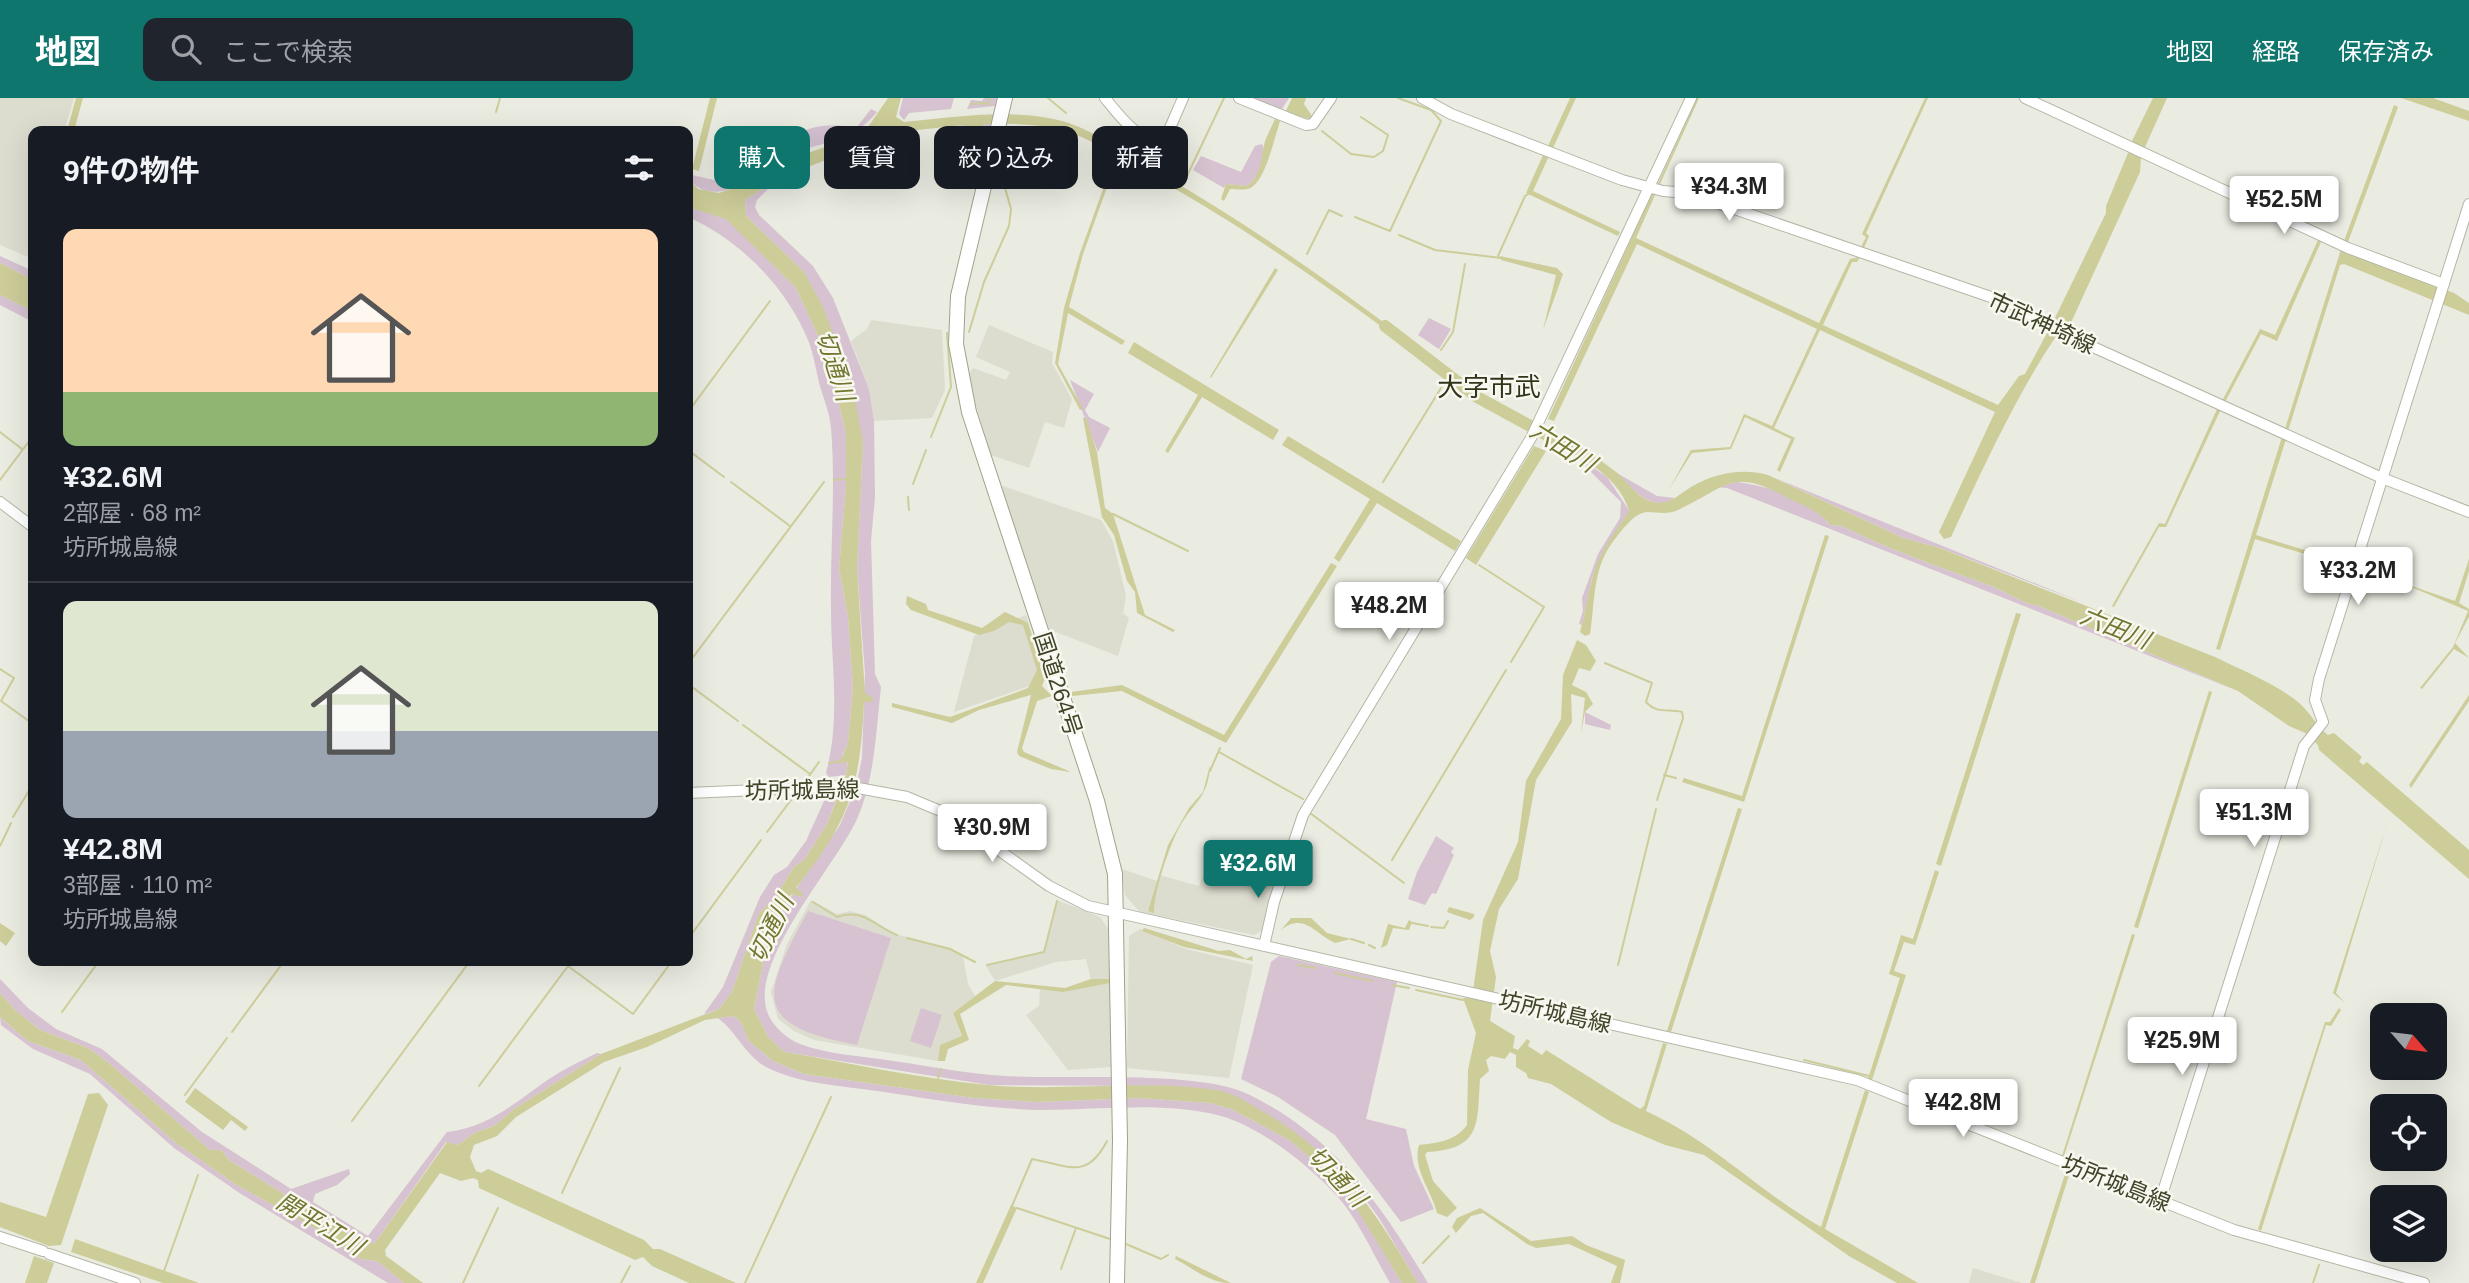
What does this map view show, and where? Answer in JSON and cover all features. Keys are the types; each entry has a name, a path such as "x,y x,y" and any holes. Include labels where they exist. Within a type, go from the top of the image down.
{"highway":[{"name":"国道264号","path":"1004,104 958,296 958,364 983,456 1105,827 1115,874 1119,1116 1117,1283"}],"main road":[{"path":"1105,98 1139,133 1154,140 1166,137 1183,98"},
{"path":"1239,98 1307,125 1313,124 1331,98"},
{"name":"市武神埼線","path":"1422,98 1451,114 1649,188 1679,191 1735,208 1952,286 2017,306 2056,329 2382,478 2469,512"},
{"path":"1264,946 1274,902 1312,797 1541,420 1691,98"},
{"path":"2025,98 2348,248 2443,286"},
{"path":"2160,1201 2309,739 2323,719 2315,700 2319,679 2469,204"},
{"path":"0,502 28,523"},
{"name":"坊所城島線","path":"693,793 817,787 872,789 907,797 950,815 1049,886 1088,906 1857,1080 2160,1201 2275,1243 2424,1283"},
{"path":"0,1237 135,1283"}],"shaded area":[{"path":"0,98 74,98 66,126 28,126 28,257 0,245"},
{"path":"903,98 954,98 951,109 909,113 904,120 899,114"},
{"path":"984,98 997,98 995,106 967,109 971,100 982,101"},
{"path":"1255,98 1289,98 1280,112"},
{"path":"871,109 877,112 862,126 858,126"},
{"path":"824,126 824,144 810,147 810,129"},
{"path":"1262,144 1264,154 1261,166 1247,186 1226,184 1224,188 1193,170 1201,156 1241,172 1255,146"},
{"path":"693,175 714,180 714,189 728,189 716,192 699,188 693,183"},
{"path":"762,189 768,189 757,200 755,207 759,215 813,266 833,298 869,389 874,421 875,497 871,541 875,674 881,687 874,754 868,787 857,819 799,912 772,963 766,987 766,1008 771,1020 794,1041 834,1053 991,1075 1131,1077 1199,1082 1250,1095 1307,1131 1353,1176 1392,1226 1428,1283 1418,1283 1379,1218 1354,1184 1219,1091 1170,1086 989,1085 784,1052 768,1037 754,1009 770,927 793,894 801,897 802,894 796,889 840,825 856,787 862,758 865,673 857,568 863,442 804,272 746,216 745,200"},
{"path":"693,208 726,218 796,288 827,355 846,433 846,487 839,568 848,617 853,687 848,743 842,756 848,760 846,775 829,777 826,773 831,752 834,711 831,609 833,496 829,418 812,351 799,320 759,267 726,238 693,220"},
{"path":"0,256 28,269 28,277 0,263"},
{"path":"0,295 28,309 28,319 0,305"},
{"path":"1429,318 1451,329 1439,349 1418,335"},
{"path":"871,320 942,330 945,390 932,418 874,421 869,389 851,341 867,329"},
{"path":"989,325 1053,352 1052,363 1072,399 1064,428 1045,422 1029,468 991,455 976,406 969,374 973,368 1006,380 1010,372 976,357"},
{"path":"1070,380 1094,394 1085,410 1089,417 1110,428 1098,452"},
{"path":"1571,452 1607,477 1630,512 1607,545 1592,578 1582,625 1579,624 1583,611 1582,598 1598,554 1620,518 1621,502"},
{"path":"1615,472 1657,496 1675,498 1658,503 1650,501"},
{"path":"1775,478 2086,604 1940,548 1903,538"},
{"path":"1736,482 1761,486 1787,495 1811,508 1830,525 1842,526 1898,551 1994,587 2021,601 2039,606 2238,691 1727,488 1716,487"},
{"path":"1000,485 1101,520 1113,541 1126,596 1123,613 1129,618 1118,656 1056,632 1051,634"},
{"path":"1026,615 1047,680 954,712 974,636"},
{"path":"1585,712 1611,725 1610,730 1585,724"},
{"path":"830,795 837,797 827,824 805,859 794,867 773,900 759,913 732,992 719,1009 704,1014 723,987 760,897 774,875 787,867 806,841 824,801"},
{"path":"1436,836 1454,848 1451,852 1454,855 1436,894 1432,893 1425,905 1408,899 1417,872"},
{"path":"1208,862 1276,886 1263,930 1254,935 1140,912 1125,895 1122,869 1157,881 1159,875 1199,886"},
{"path":"811,900 837,914 850,911 865,915 895,934 951,948 963,956 968,984 975,996 953,1013 962,1037 940,1045 938,1061 814,1040 794,1031 778,1019 771,992 787,944"},
{"path":"1057,900 1100,917 1109,930 1111,1067 1068,1070 1026,1015 1039,1006 1040,988 1065,988 1091,980 1086,959 1056,962 995,981 986,966 1044,953"},
{"path":"808,911 891,938 857,1045 798,1028 782,1016 775,1002 775,985 781,965"},
{"path":"1140,929 1186,949 1253,965 1229,1078 1127,1068 1129,936"},
{"path":"1279,956 1397,982 1366,1119 1406,1129 1414,1166 1434,1209 1401,1222 1335,1135 1278,1097 1241,1079 1271,962"},
{"path":"0,979 28,1008 56,1029 102,1049 202,1132 291,1189 349,1169 350,1174 337,1185 315,1194 313,1202 368,1236 447,1132 489,1119 561,1072 597,1053 601,1054 514,1109 494,1126 474,1133 458,1145 446,1142 375,1243 361,1242 229,1160 221,1150 210,1150 88,1048 40,1030 15,1010 0,993"},
{"path":"921,1008 942,1015 931,1048 910,1041"},
{"path":"733,1016 740,1021 749,1041 773,1061 804,1074 974,1098 1038,1102 1139,1098 1210,1103 1231,1109 1291,1141 1345,1188 1402,1283 1390,1283 1353,1217 1327,1185 1284,1149 1236,1121 1199,1111 1177,1109 1002,1108 811,1082 783,1074 762,1064 718,1018"},
{"path":"0,1017 28,1041 81,1060 176,1143 235,1184 327,1235 361,1259 377,1261 404,1283 388,1283 241,1194 174,1148 90,1074 33,1049 1,1025"},
{"path":"1973,1268 2022,1283 1969,1283"}],"water":[{"path":"76,98 83,98 75,126 68,126"},
{"path":"710,98 717,98 699,171 693,169"},
{"path":"888,98 901,98 896,117 904,122 1003,114 1043,117 1075,126 985,124 934,126 934,128 869,126"},
{"path":"1292,98 1306,98 1304,104 1312,116 1309,119 1285,113"},
{"path":"1570,98 1576,98 1553,148 1548,146"},
{"path":"1925,98 1928,98 1866,233 1869,236 1863,250 1860,249 1866,237 1862,234"},
{"path":"2153,98 2167,98 2145,147 2140,148 2140,172 2069,327 2061,329 2030,377 1951,537 1944,539 1939,532 1995,412 1820,330 1774,428 1795,438 1780,472 1777,470 1791,439 1745,417 1731,449 1692,453 1669,489 1691,450 1730,447 1744,414 1772,426 1817,329 1637,244 1554,421 1548,419 1652,194 1655,195 1636,238 1819,323 1850,259 1860,257 1857,262 1852,262 1823,325 1998,405 2019,376 2025,374 2053,322 2106,213 2106,206 2128,153 2133,153 2136,146 2132,141"},
{"path":"2401,98 2433,98 2469,111 2469,121"},
{"path":"2394,105 2398,107 2348,242 2344,241"},
{"path":"1275,119 1280,121 1262,175 1250,188 1230,189 1224,201 1221,199 1226,184 1247,186 1252,182 1260,167 1265,142"},
{"path":"1078,127 1092,133 1092,142 1078,136"},
{"path":"824,147 824,161 810,166 810,152"},
{"path":"1544,153 1549,156 1533,191 1620,232 1618,236 1526,193"},
{"path":"693,183 698,189 719,193 730,189 762,189 745,200 746,216 804,272 822,305 851,379 863,442 857,568 865,693 873,698 872,702 864,702 859,758 849,802 829,842 796,888 803,894 801,897 792,894 770,927 754,1009 768,1037 784,1052 937,1079 1017,1087 1188,1087 1230,1094 1295,1132 1337,1169 1387,1232 1418,1283 1402,1283 1344,1188 1291,1141 1231,1109 1210,1103 1139,1098 1038,1102 974,1098 804,1074 773,1061 749,1041 740,1021 733,1016 705,1020 647,1047 604,1062 516,1117 497,1136 474,1145 470,1157 476,1171 481,1173 488,1169 644,1240 653,1249 660,1249 736,1283 689,1283 652,1266 643,1257 635,1260 479,1188 478,1180 473,1178 461,1181 440,1173 385,1250 386,1256 423,1283 404,1283 377,1261 361,1259 327,1235 235,1184 176,1143 81,1060 28,1041 0,1017 0,993 15,1010 40,1030 88,1048 110,1064 210,1150 221,1150 229,1160 361,1242 375,1243 447,1142 458,1145 474,1133 494,1126 514,1109 601,1054 719,1009 732,992 759,913 773,900 794,867 805,859 827,824 846,775 848,761 842,764 840,762 848,743 853,687 848,617 839,568 846,487 846,433 827,355 796,288 726,219 693,209"},
{"path":"1103,189 1106,189 1083,254 1069,307 1125,341 1122,345 1068,313 1058,364 1083,409 1080,410 1055,363 1064,308"},
{"path":"1175,189 1187,189 1246,226 1398,333 1397,338 1301,269"},
{"path":"2318,240 2321,242 2277,341 2261,334 2225,402 2222,401 2260,329 2275,335"},
{"path":"2341,249 2454,293 2469,303 2469,315 2344,264 2340,265 2288,431 2285,429"},
{"path":"1500,256 1557,268 1563,274 1543,330 1556,275 1501,260"},
{"path":"0,263 28,277 28,309 0,295"},
{"path":"1275,268 1278,270 1211,378 1210,377"},
{"path":"1134,342 1279,430 1273,440 1202,397 1168,453 1165,451 1198,395 1128,353"},
{"path":"2218,407 2221,409 2166,527 2159,527 2114,607 2112,606 2159,523 2165,524"},
{"path":"1083,418 1086,418 1097,452 1105,508 1113,514 1145,615 1175,630 1173,632 1137,613 1135,592 1127,581 1114,535 1102,517"},
{"path":"1544,426 1599,459 1647,500 1659,503 1669,501 1700,482 1719,475 1748,472 1768,475 1903,538 1940,548 2215,657 2250,674 2298,702 2328,735 2334,733 2362,757 2359,761 2363,765 2367,762 2469,850 2469,879 2319,750 2318,745 2305,733 2289,726 2238,691 2039,606 2021,601 1994,587 1898,551 1842,526 1830,525 1812,510 1755,484 1732,483 1674,512 1647,512 1632,520 1612,543 1601,565 1595,588 1590,634 1585,636 1580,632 1598,561 1629,511 1624,498 1605,475 1579,457 1538,436"},
{"path":"1288,436 1461,541 1455,551 1377,503 1339,562 1334,558 1370,499 1282,445"},
{"path":"2282,437 2286,439 2256,535 2349,564 2348,567 2255,539 2220,650 2216,649"},
{"path":"1534,446 1546,451 1476,565 1466,558"},
{"path":"1825,535 1829,536 1744,802 1682,782 1684,778 1742,796"},
{"path":"2469,559 2469,571 2459,603 2469,609 2469,617 2455,643 2469,658 2454,649 2422,689 2420,688 2453,647 2468,611 2416,589 2358,571 2360,568 2455,601"},
{"path":"1331,563 1337,566 1226,743 1122,691 1072,696 1071,692 1122,685 1224,735"},
{"path":"907,596 926,604 928,610 982,628 1005,612 1028,623 1045,678 1042,686 1052,696 1037,701 1022,748 1024,752 1071,772 1051,769 1019,756 1017,752 1031,695 979,710 952,723 892,707 892,703 950,717 1028,688 1037,670 1023,625 1009,622 994,631 979,635 911,610 906,604"},
{"path":"2016,613 2021,614 1941,866 1936,864"},
{"path":"1577,640 1586,645 1596,661 1590,671 1579,668 1572,685 1586,692 1593,704 1585,712 1581,733 1585,698 1571,694 1572,722 1536,780 1518,879 1499,909 1490,951 1496,977 1490,1021 1515,1036 1513,1048 1518,1050 1527,1039 1530,1041 1528,1046 1542,1055 1546,1050 1640,1109 1644,1106 1663,1043 1667,1044 1646,1111 1694,1138 1821,1227 1865,1090 1869,1092 1825,1229 1918,1283 1897,1283 1849,1256 1704,1155 1665,1145 1611,1122 1551,1084 1528,1078 1526,1073 1516,1067 1516,1055 1510,1052 1505,1059 1491,1056 1486,1060 1489,1071 1480,1079 1476,1121 1467,1139 1458,1146 1427,1152 1425,1155 1433,1181 1457,1208 1447,1217 1437,1213 1420,1171 1419,1145 1452,1138 1467,1125 1468,1070 1476,1033 1463,998 1472,998 1483,920 1518,842 1526,781 1561,719 1563,675"},
{"path":"2209,691 2212,692 2138,928 2134,927"},
{"path":"2469,695 2469,701 2411,788 2409,785"},
{"path":"1210,765 1207,785 1203,793 1184,819 1171,846 1159,881 1154,913 1148,911 1168,845 1189,808 1203,792"},
{"path":"1738,808 1742,809 1671,1032 1667,1031"},
{"path":"2387,824 2336,993 2345,1003 2333,993"},
{"path":"1935,870 1939,872 1915,945 1904,942 1894,971 1906,975 1872,1080 1868,1079 1900,978 1889,974 1901,935 1913,939"},
{"path":"1449,907 1474,914 1474,917 1470,920 1447,912"},
{"path":"1291,918 1311,918 1327,933 1351,939 1335,943 1309,926 1296,923 1281,930"},
{"path":"1409,920 1412,922 1409,930 1393,928 1387,945 1381,948 1388,924 1405,928"},
{"path":"0,923 15,933 6,946 0,941"},
{"path":"1144,928 1219,951 1230,950 1246,959 1252,956 1253,961 1184,947 1142,931"},
{"path":"2132,934 2135,935 2062,1156"},
{"path":"1091,979 1110,979 1110,983 1063,992 1006,985 960,1014 969,1040 948,1049 945,1061 938,1061 940,1045 962,1036 953,1013 995,981 1065,988"},
{"path":"2339,1008 2341,1010 2331,1026 2326,1025 2261,1231 2258,1229 2325,1022 2330,1022"},
{"path":"195,1088 248,1127 245,1131 231,1120 223,1130 185,1102"},
{"path":"99,1093 108,1105 61,1245 49,1246 0,1227 0,1202 46,1217 88,1094"},
{"path":"2066,1171 2070,1172 2035,1283 2030,1283"},
{"path":"1011,1205 1017,1208 983,1283 976,1283"},
{"path":"1480,1208 1531,1241 1572,1236 1586,1245 1625,1260 1620,1283 1611,1283 1617,1266 1569,1244 1536,1248 1483,1213 1471,1216 1456,1233 1452,1227 1457,1218"},
{"path":"75,1239 199,1283 163,1283 71,1252"},
{"path":"34,1256 54,1263 47,1283 25,1283"},
{"path":"1176,1256 1231,1283 1208,1278 1175,1259"}],"waterway":[{"path":"496,112 500,98"},
{"path":"988,105 990,98"},
{"path":"1048,98 1066,113"},
{"path":"1188,174 1224,98"},
{"path":"1355,217 1390,231 1441,121 1431,110 1398,98"},
{"path":"1658,186 1698,98"},
{"path":"971,104 988,103"},
{"path":"1322,131 1351,154 1374,157 1383,151 1388,135 1361,117"},
{"path":"969,332 984,282 1009,226 1011,209 1005,189"},
{"path":"1498,256 1525,196 1530,193"},
{"path":"1307,254 1329,210 1342,216"},
{"path":"1399,235 1435,250 1501,258"},
{"path":"1441,350 1453,332 1465,264"},
{"path":"693,405 770,301"},
{"name":"六田川","path":"1385,326 1477,397 1556,440"},
{"path":"931,437 951,387 947,333"},
{"path":"1383,482 1441,388"},
{"path":"0,432 22,449"},
{"path":"0,480 28,443"},
{"path":"913,484 926,450"},
{"path":"693,454 724,477"},
{"path":"834,480 847,479"},
{"path":"731,482 790,526"},
{"path":"693,657 824,482"},
{"path":"908,497 909,510"},
{"path":"1113,514 1188,551"},
{"path":"1479,565 1544,607 1511,662"},
{"path":"1605,663 1652,683 1646,702 1650,706 1659,710 1682,712 1683,718 1657,800"},
{"path":"0,669 14,678 1,701 28,720"},
{"path":"1392,860 1506,670"},
{"path":"693,688 738,721"},
{"path":"743,725 810,774"},
{"path":"1210,771 1220,748"},
{"path":"1219,752 1303,799"},
{"path":"829,763 841,761"},
{"path":"807,779 819,762"},
{"path":"1664,775 1676,778"},
{"path":"13,817 28,792"},
{"path":"767,832 794,796"},
{"path":"1618,965 1656,809"},
{"path":"1310,813 1404,883"},
{"path":"0,846 11,823"},
{"path":"693,932 761,840"},
{"path":"987,965 1044,952 1057,901"},
{"path":"813,902 837,917 862,916 897,935"},
{"path":"1431,927 1444,928 1448,921"},
{"path":"1412,923 1428,926"},
{"path":"907,938 950,949 975,962"},
{"path":"1351,939 1364,943"},
{"path":"1369,945 1375,948"},
{"path":"1298,965 1315,968"},
{"path":"62,1012 95,966"},
{"path":"232,1032 280,966"},
{"path":"352,1121 466,966"},
{"path":"479,1086 568,966"},
{"path":"568,966 633,1014 668,966"},
{"path":"1335,973 1372,981"},
{"path":"1392,985 1409,988"},
{"path":"1416,990 1463,1000"},
{"path":"185,1095 227,1038"},
{"path":"1804,1060 1869,1076"},
{"path":"562,1193 620,1068"},
{"path":"938,1078 941,1069"},
{"path":"745,1283 831,1097"},
{"path":"1012,1206 1032,1159 1067,1167 1084,1166 1100,1153 1107,1141"},
{"path":"164,1271 198,1175"},
{"path":"463,1283 498,1208"},
{"path":"1017,1208 1110,1239"},
{"path":"1061,1269 1076,1228"},
{"path":"1423,1263 1449,1236"},
{"path":"1126,1244 1161,1259 1168,1255"},
{"path":"2313,1283 2319,1265"},
{"path":"621,1283 630,1266"}],"district":[{"name":"大字市武","path":"1489,387"}],"water label":[{"name":"切通川","path":"835,366"},
{"name":"切通川","path":"771,929"},
{"name":"切通川","path":"1337,1177"},
{"name":"開平江川","path":"320,1224"}]}
